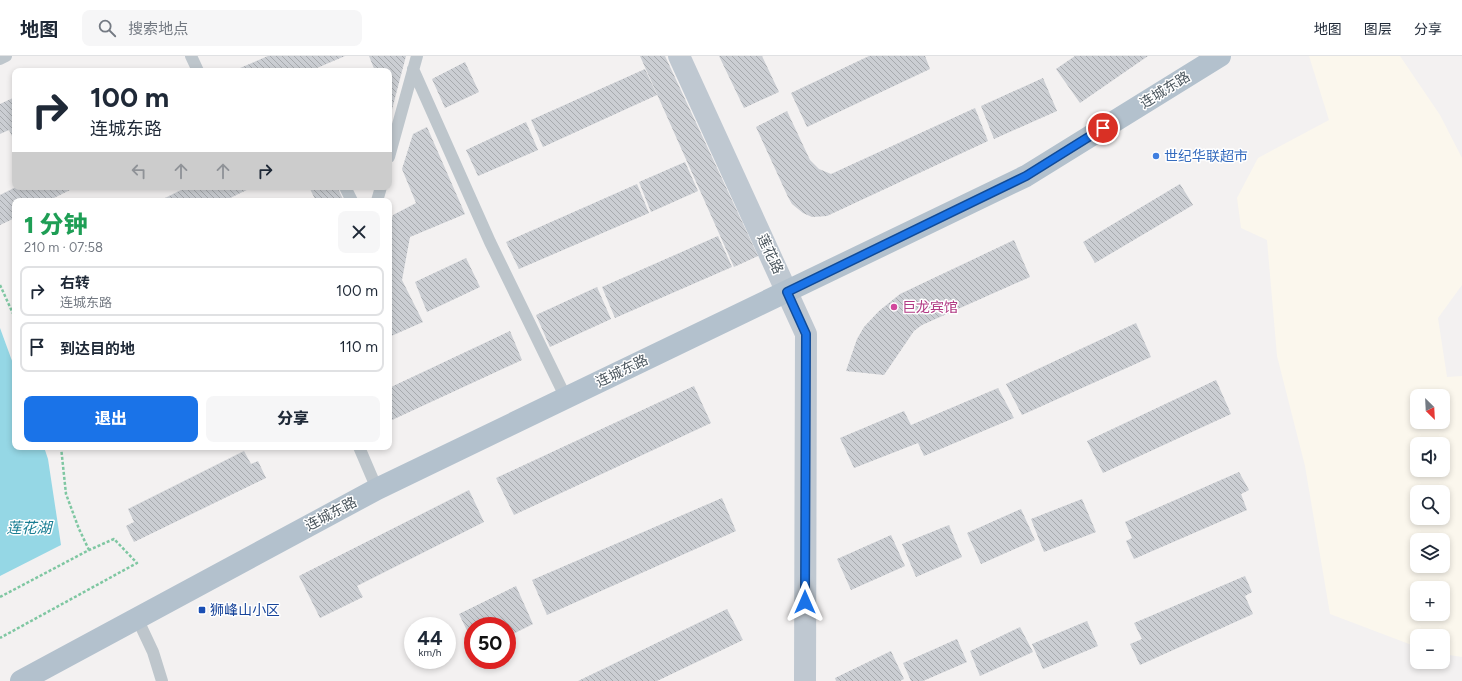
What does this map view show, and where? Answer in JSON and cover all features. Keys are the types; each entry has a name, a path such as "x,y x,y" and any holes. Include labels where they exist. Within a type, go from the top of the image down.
{"main road":[{"name":"莲花路","path":"679,56 806,334 805,681"},
{"name":"连城东路","path":"21,681 377,489 1026,176 1220,56"}],"lane":[{"path":"0,59 6,56"},
{"path":"191,56 197,68"},
{"path":"392,146 417,56"},
{"path":"413,69 490,242 566,398"},
{"path":"360,450 377,489"},
{"path":"137,618 153,652 162,681"}],"path":[{"path":"0,285 12,311"},
{"path":"61,450 66,494 89,550"},
{"path":"0,597 114,538 137,563 0,638"}],"shaded area":[{"path":"1309,56 1400,56 1440,115 1462,158 1462,285 1438,318 1447,377 1462,376 1462,657 1450,655 1450,629 1410,629 1410,644 1330,614 1305,466 1277,356 1267,240 1241,228 1237,198 1258,158 1329,120"}],"water":[{"name":"莲花湖","path":"0,328 12,361 12,450 45,450 48,459 61,545 0,576"}],"building":[{"path":"268,56 345,56 317,68 240,68"},
{"path":"369,56 406,56 392,109 392,68 374,68"},
{"path":"640,56 665,56 758,256 734,267"},
{"path":"719,56 762,56 779,92 744,108"},
{"path":"869,56 925,56 930,69 807,127 791,93"},
{"path":"1075,56 1148,56 1080,103 1056,69"},
{"path":"465,62 479,92 445,108 432,79"},
{"path":"645,69 657,95 543,147 531,120"},
{"path":"1043,78 1057,111 994,139 981,106"},
{"path":"12,98 12,136 9,130 0,134 0,104"},
{"path":"975,108 988,141 827,216 812,217 803,213 792,204 756,127 787,111 810,160 819,169 831,174"},
{"path":"526,122 538,150 478,176 466,150"},
{"path":"427,127 465,214 410,237 402,280 423,322 392,336 392,218 393,215 416,203 402,169 413,134"},
{"path":"685,162 698,191 651,212 639,182"},
{"path":"637,184 649,213 519,269 506,242"},
{"path":"1180,184 1193,205 1095,263 1083,242"},
{"path":"12,189 70,190 54,198 12,198 12,219 0,225 0,195"},
{"path":"181,190 247,190 230,198 165,198"},
{"path":"310,190 338,190 342,198 314,198"},
{"path":"718,236 732,267 615,318 602,287"},
{"path":"1014,240 1030,277 922,325 914,331 884,375 846,371 857,339 864,327 879,311 900,294"},
{"path":"466,258 480,287 427,312 415,282"},
{"path":"597,287 611,319 550,347 536,315"},
{"path":"1136,323 1151,357 1022,415 1006,384"},
{"path":"510,331 522,360 392,420 392,387"},
{"path":"1216,380 1231,414 1103,473 1087,441"},
{"path":"694,386 711,423 514,515 496,478"},
{"path":"998,388 1014,418 924,456 918,443 854,468 840,438 904,411 911,425"},
{"path":"244,451 251,464 258,461 266,478 134,542 126,526 134,522 128,509"},
{"path":"1239,472 1249,490 1241,494 1247,510 1134,559 1126,541 1132,538 1125,522"},
{"path":"469,490 484,522 357,586 363,597 320,618 299,576"},
{"path":"722,498 736,531 547,615 532,580"},
{"path":"1082,499 1096,532 1044,552 1031,519"},
{"path":"1021,509 1035,540 981,564 967,533"},
{"path":"949,525 962,557 916,577 902,544"},
{"path":"891,535 905,566 851,590 837,559"},
{"path":"1245,576 1252,592 1245,596 1253,614 1140,665 1130,644 1142,639 1134,623"},
{"path":"516,586 533,624 516,632 516,617 464,617 464,624 459,614"},
{"path":"727,609 743,640 657,681 578,681"},
{"path":"1087,621 1098,646 1043,669 1032,644"},
{"path":"1020,627 1033,652 980,676 970,651"},
{"path":"957,639 967,662 923,681 911,681 903,663"},
{"path":"891,651 904,679 900,681 836,681 835,678"}],"place":[{"name":"世纪华联超市","path":"1156,156"},
{"name":"巨龙宾馆","path":"894,307"},
{"name":"狮峰山小区","path":"202,610"}],"route":[{"path":"805,602 806,334 787,292 1026,176 1103,128"}]}
